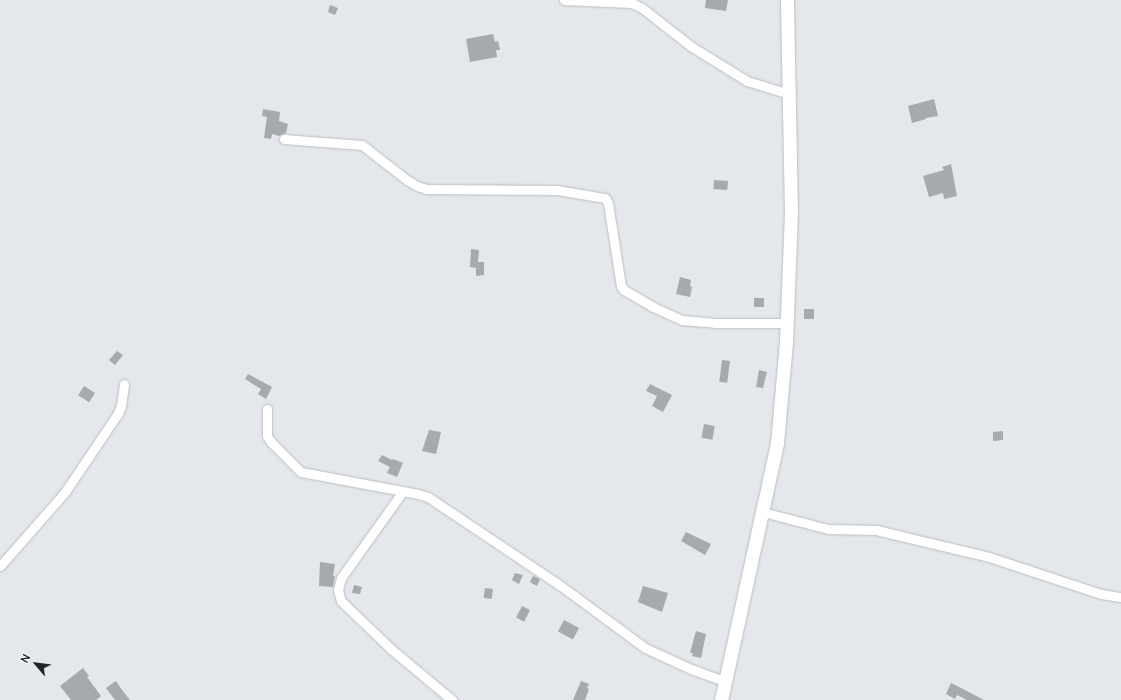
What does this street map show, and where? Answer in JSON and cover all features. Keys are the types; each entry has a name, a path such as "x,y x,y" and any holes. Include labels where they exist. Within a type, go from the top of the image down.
{"street":[{"path":"564,0 632,3 642,8 692,46 747,81 789,94"},
{"path":"721,700 777,443 787,323 791,212 787,0"},
{"path":"284,140 362,145 407,180 416,186 426,189 557,190 605,198 608,203 621,286 624,290 653,307 682,320 715,323 787,323"},
{"path":"0,566 65,492 118,413 121,406 124,384"},
{"path":"267,409 268,436 271,442 301,472 428,497 561,586 645,648 691,669 724,681"},
{"path":"403,491 341,578 338,590 341,601 391,649 452,700"},
{"path":"763,512 828,529 876,530 989,557 1101,594 1121,597"}],"building":[{"path":"706,0 728,0 726,11 705,8"},
{"path":"330,5 338,8 335,15 328,12"},
{"path":"493,34 495,42 498,41 500,50 496,50 497,57 470,62 466,39"},
{"path":"934,99 938,116 912,123 908,106"},
{"path":"263,109 280,112 279,121 288,124 286,133 279,136 272,134 271,139 264,138 267,117 262,116"},
{"path":"951,164 957,196 944,199 943,193 929,197 923,176 944,170 942,167"},
{"path":"714,180 728,181 727,190 713,189"},
{"path":"471,249 479,250 478,262 484,262 484,275 476,276 476,268 470,267"},
{"path":"680,277 691,280 690,286 692,287 690,297 676,294"},
{"path":"754,298 764,298 764,307 754,307"},
{"path":"804,309 814,309 814,319 804,319"},
{"path":"117,351 123,355 115,365 109,360"},
{"path":"722,360 730,361 727,383 719,382"},
{"path":"759,370 767,372 763,388 756,387"},
{"path":"248,374 272,387 266,399 258,394 261,389 245,379"},
{"path":"650,384 672,395 663,412 652,406 657,396 646,391"},
{"path":"84,386 95,393 89,402 78,395"},
{"path":"704,424 715,426 712,440 702,438"},
{"path":"429,430 441,432 436,454 422,451"},
{"path":"1003,431 1003,440 993,441 993,432"},
{"path":"382,455 403,463 397,477 387,473 390,467 378,461"},
{"path":"686,532 711,544 705,555 681,541"},
{"path":"320,562 335,564 333,587 319,586"},
{"path":"515,573 523,575 519,584 512,580"},
{"path":"533,576 540,579 537,586 530,582"},
{"path":"354,585 362,587 360,594 352,593"},
{"path":"643,586 668,593 662,612 638,602"},
{"path":"485,588 493,589 492,599 484,598"},
{"path":"522,606 530,610 524,622 516,618"},
{"path":"564,620 579,628 573,639 558,631"},
{"path":"696,631 706,634 701,658 692,656 693,653 690,653"},
{"path":"83,668 89,676 87,677 101,696 96,700 71,700 60,686"},
{"path":"116,681 130,700 115,700 106,688"},
{"path":"581,681 589,684 587,688 589,689 585,700 573,700"},
{"path":"951,683 984,700 967,700 957,695 955,699 946,694"}]}
